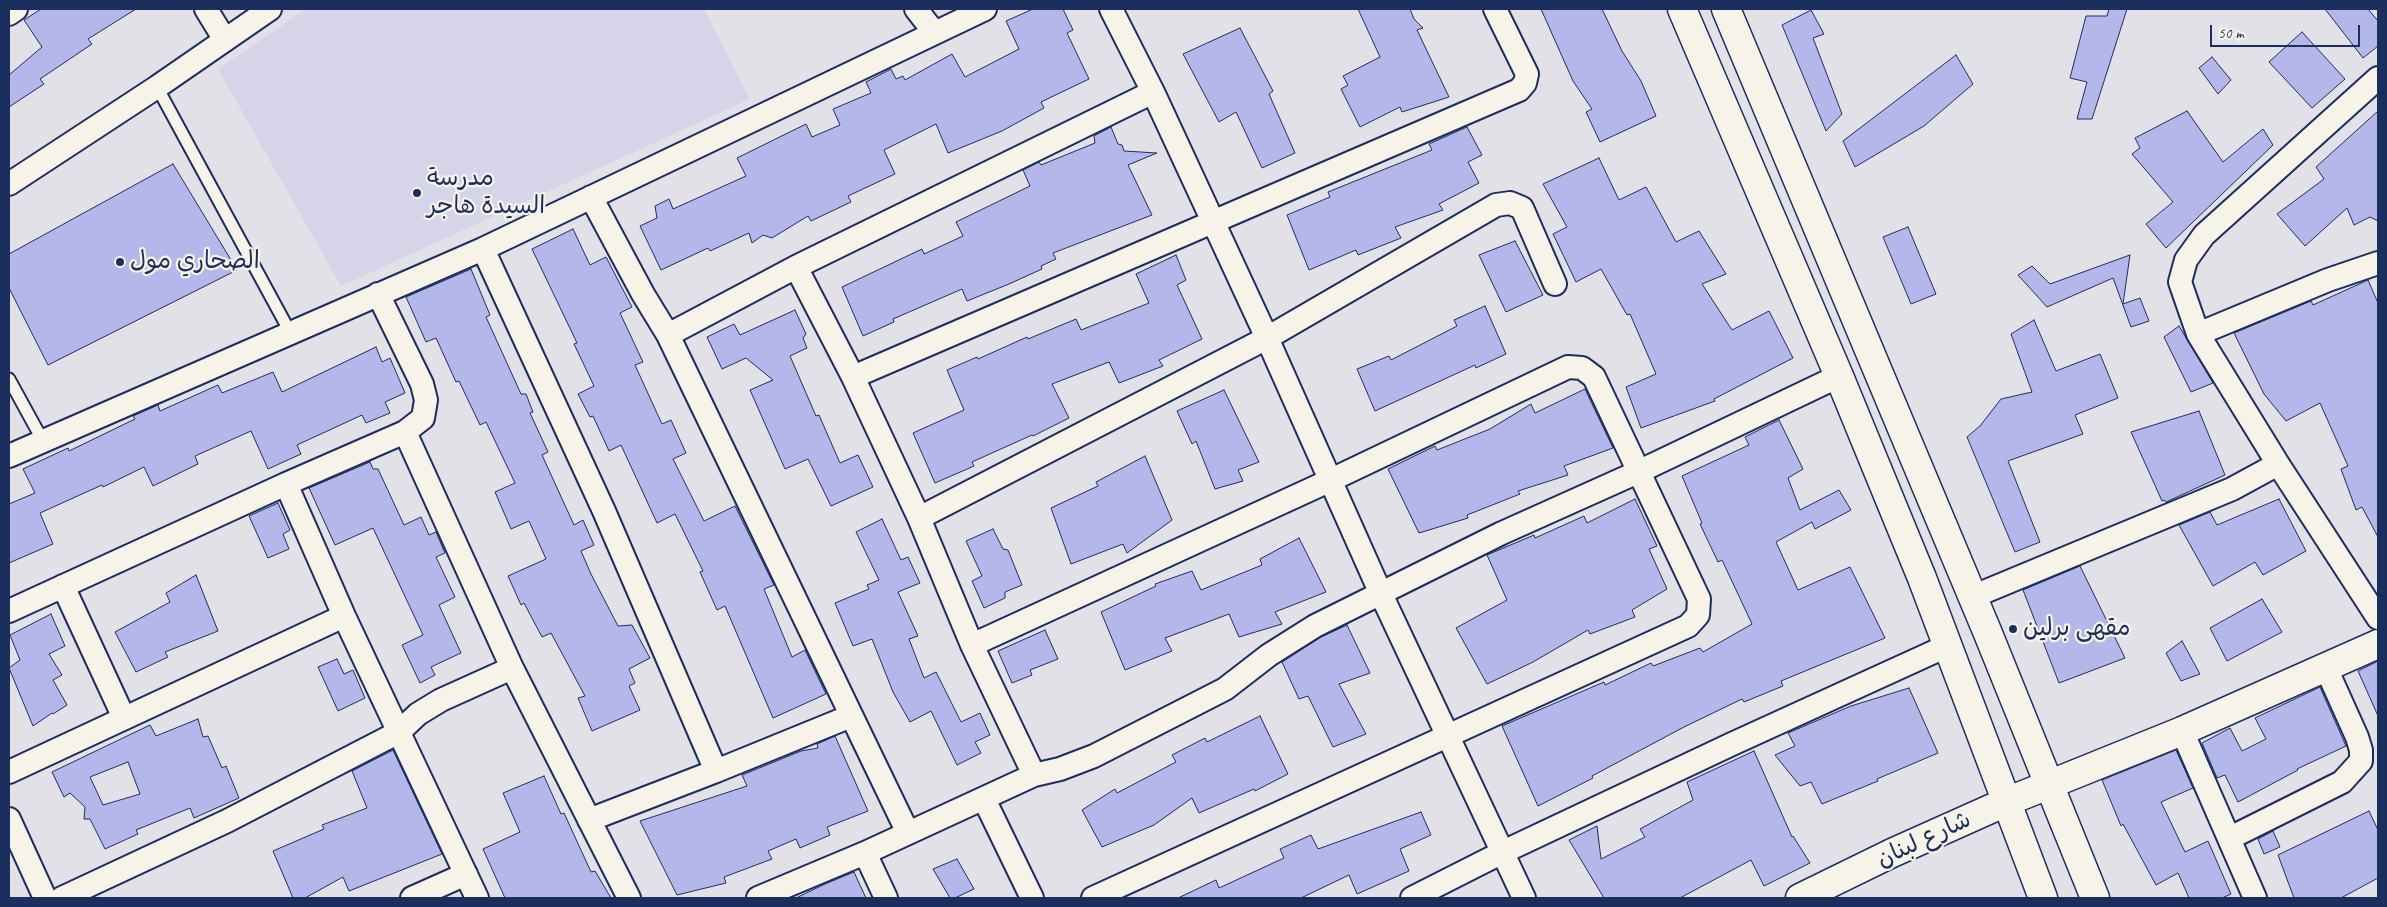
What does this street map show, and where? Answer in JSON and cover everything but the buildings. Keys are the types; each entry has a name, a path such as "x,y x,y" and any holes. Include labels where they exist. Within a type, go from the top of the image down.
{"main road":[{"path":"1682,9 1839,376 1948,645 2043,898"},
{"path":"1726,9 1972,597 2095,898"},
{"name":"شارع لبنان","path":"1800,898 1892,853 2006,802 2182,731 2378,644"}],"street":[{"path":"9,14 16,9"},
{"path":"206,9 225,40"},
{"path":"9,184 157,87 270,9"},
{"path":"916,9 934,32"},
{"path":"9,456 483,249 984,9"},
{"path":"1111,9 1153,92 1331,480 1381,594 1501,853 1524,898"},
{"path":"853,377 1519,90 1525,83 1527,74 1495,9"},
{"path":"2378,78 2204,235 2186,260 2180,282 2198,334 2278,464 2378,618"},
{"path":"668,335 796,266 1153,92"},
{"path":"591,197 643,294 668,335 908,833"},
{"path":"919,518 1266,338 1496,205 1510,203 1522,208 1555,284"},
{"path":"483,249 604,511 716,771"},
{"path":"2198,334 2328,280 2378,263"},
{"path":"796,266 853,377 919,518 972,645 1034,775"},
{"path":"9,611 286,484 405,432 423,418 426,400 422,384 378,294"},
{"path":"972,645 1331,480 1568,367 1582,368 1594,377 1699,599 1698,615 1688,626 1093,898"},
{"path":"758,898 865,853 1034,775 1060,769 1094,756 1225,688 1268,655 1315,626 1502,533 1638,472 1839,376"},
{"path":"405,432 512,668 629,898"},
{"path":"1972,597 2232,489 2278,464"},
{"path":"286,484 344,616 477,898"},
{"path":"63,586 124,718"},
{"path":"9,772 344,616"},
{"path":"1412,898 1501,853 1948,645"},
{"path":"62,898 227,821 399,732 418,714 441,700 512,668"},
{"path":"2230,838 2342,782 2361,762 2362,750 2326,668"},
{"path":"589,820 851,716"},
{"path":"2182,731 2255,898"},
{"path":"984,799 1032,898"},
{"path":"9,819 44,898"},
{"path":"865,853 886,898"},
{"path":"412,898 466,874"}],"lane":[{"path":"157,87 290,332"},
{"path":"9,379 43,441"}],"shaded area":[{"name":"مدرسة السيدة هاجر","path":"306,9 704,9 750,99 341,286 218,69"}],"place":[{"name":"مدرسة السيدة هاجر","path":"417,193"},
{"name":"الصحاري مول","path":"120,262"},
{"name":"مقهى برلين","path":"2013,629"}]}
